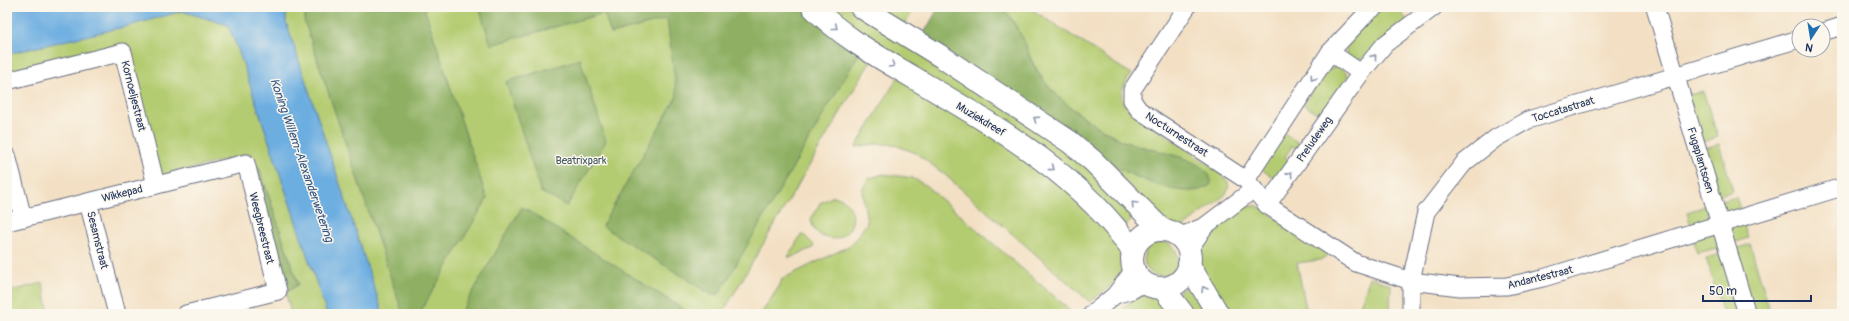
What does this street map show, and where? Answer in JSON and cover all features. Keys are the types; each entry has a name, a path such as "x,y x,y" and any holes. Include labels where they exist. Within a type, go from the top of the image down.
{"main road":[{"name":"Muziekdreef","path":"813,7 858,44 1011,137 1076,187 1118,230 1144,273 1183,314"},
{"path":"869,12 942,57 1070,142 1093,162 1180,246 1218,314"},
{"path":"1144,236 1180,246 1180,280 1144,273 1144,236"}],"street":[{"name":"Nocturnestraat","path":"1187,7 1135,84 1132,90 1132,100 1139,110 1250,185"},
{"path":"1180,246 1205,226 1250,185 1330,52 1367,13 1375,7"},
{"name":"Preludeweg","path":"1267,206 1360,73 1385,44 1434,7"},
{"name":"Fugaplantsoen","path":"1655,7 1748,314"},
{"path":"1831,29 1842,26"},
{"name":"Toccatastraat","path":"1411,314 1411,281 1426,212 1464,162 1496,138 1528,120 1791,41"},
{"name":"Kornoeljestraat","path":"7,81 123,52 156,185"},
{"path":"1330,52 1360,73"},
{"path":"7,155 15,220"},
{"name":"Weegbreestraat","path":"156,185 246,162 278,291 186,314"},
{"name":"Wikkepad","path":"88,202 156,185"},
{"name":"Andantestraat","path":"1250,185 1267,206 1356,263 1411,281 1460,287 1508,286 1543,278 1842,187"},
{"name":"Sesamstraat","path":"15,220 88,202 117,314"},
{"path":"1092,314 1115,295 1132,290 1144,273"}],"green space":[{"name":"Beatrixpark","path":"286,7 794,7 856,58 861,50 873,57 722,314 716,314 706,310 704,314 383,314 286,22"},
{"path":"307,7 424,7 487,199 419,314 403,314 304,20"},
{"path":"479,7 806,7 861,50 719,294 712,295 602,226 677,96 667,19 611,34 604,13 491,45"},
{"path":"817,7 855,7 1050,134 1137,215 1126,226"},
{"path":"869,7 915,7 905,25"},
{"path":"939,7 1002,7 1020,33 1033,63 1042,78 1072,109 1096,125 1130,144 1189,160 1209,174 1211,184 1196,190 1178,190 1160,186 1132,175 1097,155 986,83 920,40"},
{"path":"1002,7 1028,7 1131,74 1122,90 1122,98 1125,106 1220,173 1225,178 1229,186 1225,195 1182,228 1168,227 1103,159 1150,182 1175,188 1201,190 1189,160 1123,141 1095,125 1066,104 1046,84 1034,65 1012,19"},
{"path":"1385,7 1397,7 1407,20 1363,58 1355,61 1346,54 1350,41 1360,28"},
{"path":"182,11 228,25 239,52 327,314 291,314 286,293 298,284 259,167 254,166 251,153 160,177 128,57 7,76 7,54 128,26"},
{"path":"580,59 606,141 567,206 541,192 506,82"},
{"path":"1337,66 1347,73 1348,77 1323,117 1303,104 1328,70"},
{"path":"898,77 1068,185 1124,251 1123,268 1116,281 1090,302 944,174 916,153 892,144 875,144 856,147"},
{"path":"1703,91 1718,137 1702,142 1686,96"},
{"path":"1284,133 1303,146 1300,151 1292,146 1285,157 1292,162 1277,180 1261,169"},
{"path":"1719,144 1733,191 1716,196 1701,149"},
{"path":"254,166 259,167 298,284 286,293"},
{"path":"883,174 913,178 925,185 1070,310 1065,314 761,314 780,285 782,279 851,245 867,223 862,190 868,179"},
{"path":"834,196 845,201 851,208 853,217 847,232 840,237 832,239 818,233 813,227 811,219 820,203"},
{"path":"1736,197 1741,212 1731,214 1725,212 1718,202"},
{"path":"1250,206 1258,206 1330,254 1320,260 1297,263 1307,314 1229,314 1197,265 1196,256 1198,248 1233,212"},
{"path":"1706,206 1708,219 1691,227 1687,212"},
{"path":"522,207 691,314 460,314"},
{"path":"1743,223 1748,238 1730,244 1729,231 1732,227"},
{"path":"1714,233 1721,247 1697,253 1693,238"},
{"path":"801,235 804,235 814,247 792,257 788,257"},
{"path":"1161,242 1167,243 1173,247 1177,253 1177,265 1173,271 1167,275 1161,276 1155,275 1149,271 1145,265 1144,259 1145,253 1149,247 1155,243"},
{"path":"1750,244 1771,314 1752,314 1733,250"},
{"path":"1724,253 1742,314 1723,314 1706,258"},
{"path":"1370,277 1391,285 1390,314 1357,314"},
{"path":"1193,282 1211,314 1189,314 1176,294"},
{"path":"43,283 49,314 7,314 7,292"},
{"path":"1144,291 1160,296 1177,314 1115,314"}],"water":[{"name":"Koning Willem-Alexanderwetering","path":"7,7 286,7 286,22 383,314 327,314 239,52 228,25 182,11 128,26 7,54"}]}
